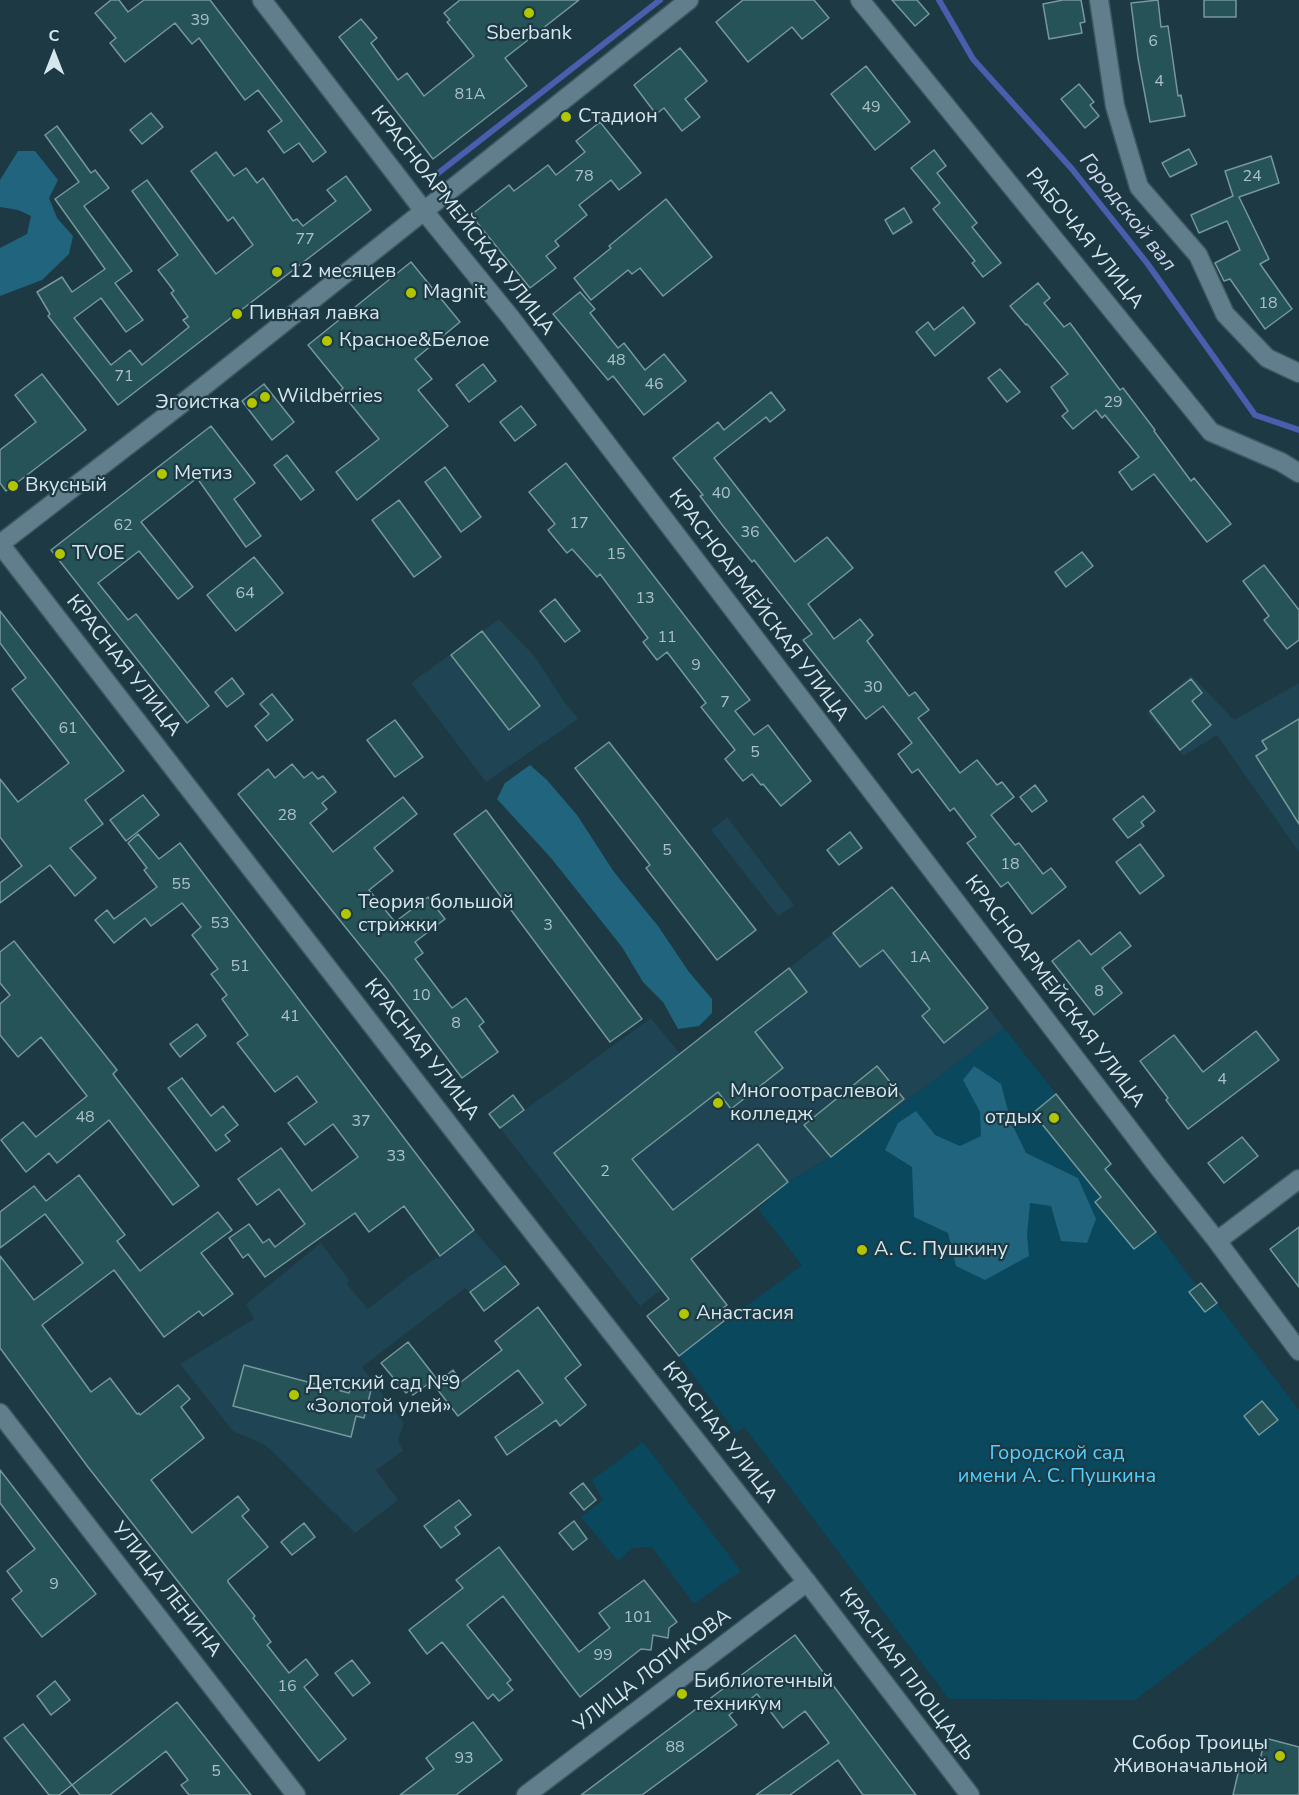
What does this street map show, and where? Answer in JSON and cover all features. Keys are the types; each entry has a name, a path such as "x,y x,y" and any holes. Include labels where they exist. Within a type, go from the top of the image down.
{"street":[{"name":"КРАСНОАРМЕЙСКАЯ УЛИЦА","path":"262,0 424,211 511,318 1217,1241"},
{"path":"0,544 184,402 689,0"},
{"name":"РАБОЧАЯ УЛИЦА","path":"860,0 1211,432 1299,472"},
{"path":"1099,0 1115,106 1139,187 1198,255 1225,314 1268,358 1299,373"},
{"name":"КРАСНАЯ УЛИЦА","path":"0,544 488,1175 807,1581"},
{"path":"1299,1179 1217,1241 1299,1351"},
{"name":"УЛИЦА ЛЕНИНА","path":"0,1413 296,1795"},
{"name":"УЛИЦА ЛОТИКОВА","path":"526,1795 807,1581"},
{"name":"КРАСНАЯ ПЛОЩАДЬ","path":"807,1581 970,1795"}],"shaded area":[{"path":"18,151 35,151 58,180 49,198 57,218 73,236 69,254 42,280 0,296 0,248 27,234 31,216 18,210 0,207 0,180"},
{"path":"499,619 536,658 578,719 486,782 411,683"},
{"path":"1191,675 1234,720 1299,683 1299,852 1217,735 1183,756 1147,713"},
{"path":"530,765 547,780 577,815 614,872 658,926 689,972 712,999 712,1013 699,1026 678,1029 663,1002 643,982 622,947 551,858 497,799 505,783"},
{"path":"727,817 794,905 778,916 711,830"},
{"name":"Многоотраслевой колледж","path":"892,887 1004,1028 831,1157 788,1182 658,1285 661,1290 640,1306 500,1128 651,1018 680,1054"},
{"path":"974,1066 1001,1084 1011,1122 1026,1153 1078,1178 1096,1219 1087,1243 1061,1241 1051,1206 1030,1203 1027,1235 1029,1256 985,1280 956,1266 948,1233 914,1217 912,1167 885,1150 898,1123 916,1111 935,1135 960,1146 981,1136 980,1112 963,1080"},
{"name":"Детский сад №9 «Золотой улей»","path":"474,1230 505,1266 470,1292 465,1288 362,1367 404,1423 398,1440 403,1451 376,1470 398,1500 355,1533 272,1451 263,1444 233,1431 180,1364 254,1319 246,1304 321,1243 349,1280 347,1284 368,1309"}],"green space":[{"name":"Городской сад имени А. С. Пушкина","path":"1004,1028 1109,1161 1106,1166 1196,1285 1201,1283 1299,1410 1299,1575 1135,1700 949,1699 752,1437 744,1427 736,1433 679,1356 802,1265 758,1209 788,1182 831,1157"},
{"path":"643,1442 741,1571 694,1604 652,1547 632,1548 618,1561 581,1517 603,1500 592,1480"}],"building":[{"path":"111,0 119,0 128,12 144,0 210,0 326,152 313,162 299,143 284,153 268,131 282,121 258,90 245,100 199,38 192,44 175,23 125,62 110,43 116,38 95,13"},
{"path":"460,0 579,0 505,58 527,86 433,159 339,37 361,19 377,38 371,43 398,80 407,73 424,96 474,56 447,22 450,20 444,13"},
{"path":"743,0 814,0 829,18 802,39 792,27 748,62 716,22"},
{"path":"892,0 917,0 929,14 915,26"},
{"path":"1063,0 1081,0 1085,22 1080,23 1082,33 1049,39 1043,4"},
{"path":"1158,0 1161,27 1168,26 1178,96 1181,95 1185,116 1150,122 1131,3"},
{"path":"1204,0 1236,0 1236,17 1204,17"},
{"path":"680,48 707,81 685,99 700,117 682,131 664,108 656,114 634,85"},
{"path":"866,66 910,122 875,150 831,94"},
{"path":"1079,84 1094,102 1090,105 1099,116 1085,128 1061,99"},
{"path":"151,113 163,127 142,144 130,130"},
{"path":"600,122 641,173 619,190 611,180 579,205 587,215 555,241 559,246 546,256 556,268 530,288 471,215 509,185 514,191 548,165 556,175 585,152 576,141"},
{"path":"57,126 91,173 95,170 109,188 84,206 132,271 115,283 143,320 126,332 101,298 74,318 111,365 130,350 142,365 189,327 183,320 188,317 171,293 174,291 158,270 178,255 132,191 147,180 216,274 253,245 233,217 228,221 191,171 216,152 234,176 246,168 257,183 263,178 293,221 297,219 303,226 336,201 327,190 346,176 371,210 118,405 48,316 50,314 37,292 62,277 72,292 105,269 55,199 79,182 45,135"},
{"path":"1189,149 1197,164 1170,177 1162,163"},
{"path":"934,150 946,166 937,173 977,223 972,227 1001,263 983,277 972,263 975,261 933,209 940,203 911,168"},
{"path":"1271,156 1279,183 1239,197 1269,259 1260,264 1292,309 1265,329 1230,279 1224,281 1215,263 1240,250 1227,221 1199,233 1191,215 1233,196 1225,171"},
{"path":"666,199 712,257 663,296 640,268 632,274 628,270 591,300 574,278"},
{"path":"904,208 912,222 893,234 885,220"},
{"path":"411,262 460,322 415,359 432,379 418,390 448,426 357,500 336,472 379,439 340,391 343,388 308,345"},
{"path":"1038,283 1050,298 1044,303 1064,327 1070,323 1120,390 1123,388 1191,481 1194,478 1231,524 1207,542 1154,474 1132,490 1119,472 1139,457 1105,415 1102,418 1096,410 1073,429 1062,416 1068,411 1051,387 1068,374 1010,306"},
{"path":"580,292 595,309 590,313 618,348 624,343 645,370 664,354 686,381 644,415 613,376 608,380 553,314"},
{"path":"963,307 975,323 935,356 916,332 928,322 934,330"},
{"path":"483,364 496,381 469,402 456,385"},
{"path":"1000,369 1020,392 1007,402 988,378"},
{"path":"42,374 86,430 6,491 0,483 0,450 36,422 15,395"},
{"path":"264,384 294,422 272,440 242,401"},
{"path":"771,392 785,410 770,422 766,417 714,458 795,562 827,537 853,568 808,604 834,639 860,619 873,635 867,641 909,696 915,692 929,710 918,718 960,773 977,760 997,785 1002,782 1014,797 991,815 1015,845 1019,843 1043,874 1051,868 1066,887 1032,914 1008,882 1001,887 967,843 976,837 954,808 950,811 918,769 912,773 898,754 912,743 883,706 866,719 803,640 812,634 754,560 752,562 723,526 700,496 703,495 673,458 718,422 724,430"},
{"path":"521,406 536,425 515,441 500,422"},
{"path":"211,426 255,483 234,499 261,536 246,547 197,478 141,522 193,587 178,599 139,551 98,583 128,620 136,614 209,706 187,723 51,550"},
{"path":"287,455 314,490 301,500 274,465"},
{"path":"566,463 750,700 735,711 754,735 768,725 811,781 781,806 752,774 743,781 725,759 735,750 701,707 706,703 667,652 657,660 643,642 648,638 600,574 597,577 572,549 567,553 548,530 555,524 529,492"},
{"path":"445,467 481,517 461,532 425,482"},
{"path":"399,500 441,557 414,577 372,520"},
{"path":"1082,552 1093,566 1066,587 1055,572"},
{"path":"254,557 283,593 236,631 207,595"},
{"path":"1264,565 1299,610 1299,640 1287,649 1264,620 1269,616 1243,581"},
{"path":"555,599 580,631 565,642 540,611"},
{"path":"0,611 124,771 85,800 103,824 70,848 96,878 75,896 50,865 0,903 0,883 22,866 0,837 0,779 18,802 69,763 12,689 26,678 0,643"},
{"path":"482,631 540,706 509,730 451,655"},
{"path":"232,678 244,694 227,707 215,692"},
{"path":"1191,679 1202,693 1192,701 1211,725 1180,750 1150,711"},
{"path":"272,694 293,720 267,741 255,726 269,714 260,704"},
{"path":"1299,719 1299,824 1256,756 1267,749 1262,741"},
{"path":"395,720 423,757 395,777 367,740"},
{"path":"609,742 756,930 717,960 646,868 650,865 575,768"},
{"path":"292,764 304,778 312,772 318,779 323,776 336,792 322,803 327,809 310,823 333,852 403,797 417,814 374,848 393,871 369,890 395,922 428,897 445,919 415,942 423,953 415,959 452,1008 466,998 484,1022 479,1026 498,1052 462,1078 388,980 238,794 268,769 275,778"},
{"path":"1035,785 1047,801 1032,812 1020,797"},
{"path":"143,795 159,815 126,841 110,820"},
{"path":"1143,796 1155,811 1141,822 1144,826 1128,838 1113,819"},
{"path":"486,810 642,1019 610,1042 454,834"},
{"path":"850,832 862,848 839,865 827,850"},
{"path":"138,834 159,859 180,843 474,1230 440,1256 404,1206 369,1232 355,1213 265,1277 248,1254 243,1258 229,1238 249,1224 263,1243 269,1239 275,1247 305,1224 279,1189 257,1205 238,1179 281,1148 312,1191 358,1157 333,1124 305,1145 288,1123 317,1102 297,1076 275,1092 237,1043 248,1035 222,999 227,995 211,974 218,969 192,935 201,927 182,903 151,926 145,918 114,943 95,920 107,910 114,919 157,887 144,870 147,868 128,843"},
{"path":"1140,844 1164,876 1140,894 1116,862"},
{"path":"892,887 988,1008 944,1043 922,1016 930,1009 883,950 860,967 833,933"},
{"path":"1120,932 1131,946 1102,968 1122,993 1094,1015 1052,961 1079,940 1091,955"},
{"path":"14,941 117,1070 113,1074 199,1186 173,1205 109,1120 57,1163 49,1153 26,1172 1,1140 23,1122 36,1137 87,1096 41,1037 18,1057 0,1035 0,1004 10,995 0,983 0,952"},
{"path":"789,968 807,992 755,1032 783,1068 731,1109 718,1092 632,1159 673,1210 758,1144 788,1182 691,1259 727,1305 718,1312 724,1321 679,1356 647,1316 669,1299 554,1153"},
{"path":"197,1024 206,1036 180,1057 170,1044"},
{"path":"1256,1031 1279,1060 1188,1129 1140,1061 1174,1035 1203,1072"},
{"path":"877,1066 904,1099 831,1157 804,1125"},
{"path":"182,1078 211,1116 223,1106 238,1125 225,1135 230,1141 216,1151 168,1088"},
{"path":"1056,1094 1111,1164 1105,1169 1156,1232 1134,1249 1095,1202 1101,1197 1033,1113"},
{"path":"513,1095 524,1110 500,1128 489,1114"},
{"path":"1242,1137 1258,1156 1224,1183 1208,1163"},
{"path":"79,1175 125,1235 117,1241 140,1271 218,1212 232,1230 201,1253 233,1294 203,1316 199,1311 164,1337 114,1270 42,1325 91,1392 110,1378 140,1415 178,1385 190,1399 181,1407 204,1438 151,1480 192,1533 238,1496 249,1510 242,1516 268,1547 228,1582 255,1616 253,1618 271,1642 267,1645 289,1673 306,1659 318,1675 304,1687 346,1739 319,1761 88,1467 0,1348 0,1256 34,1300 83,1263 45,1214 0,1248 0,1212 34,1186 46,1201"},
{"path":"1299,1227 1299,1287 1270,1249"},
{"path":"505,1266 519,1284 484,1311 470,1292"},
{"path":"1201,1283 1217,1303 1205,1312 1189,1292"},
{"path":"538,1307 581,1365 565,1378 586,1405 560,1426 556,1420 507,1455 495,1437 543,1403 518,1370 458,1416 434,1385 453,1370 461,1382 502,1350 495,1341"},
{"path":"408,1342 436,1378 413,1395 410,1390 406,1393 381,1363"},
{"path":"244,1365 349,1393 353,1381 372,1386 364,1418 356,1416 351,1437 233,1406"},
{"path":"1262,1401 1278,1420 1259,1435 1244,1416"},
{"path":"0,1470 96,1594 42,1637 12,1599 22,1591 7,1571 35,1549 0,1503"},
{"path":"583,1483 596,1500 584,1510 570,1493"},
{"path":"459,1500 471,1515 455,1527 460,1534 441,1548 424,1526"},
{"path":"574,1521 587,1539 573,1550 559,1533"},
{"path":"304,1523 315,1537 292,1555 281,1542"},
{"path":"499,1547 579,1652 610,1628 599,1613 644,1580 677,1622 669,1628 668,1638 653,1635 651,1650 641,1649 580,1697 503,1596 467,1625 511,1680 507,1683 513,1690 499,1701 493,1694 488,1699 442,1642 427,1654 409,1630 463,1588 456,1580"},
{"path":"795,1635 916,1795 863,1795 838,1760 790,1795 756,1795 829,1743 805,1711 783,1728 757,1694 729,1715 737,1725 642,1795 581,1795"},
{"path":"352,1660 370,1683 353,1696 335,1673"},
{"path":"55,1681 70,1700 51,1715 37,1696"},
{"path":"177,1702 251,1795 189,1795 181,1785 188,1780 166,1751 110,1795 80,1795 72,1785"},
{"path":"473,1722 502,1760 456,1795 400,1795 434,1769 426,1758"},
{"path":"23,1724 72,1785 59,1795 49,1795 4,1738"},
{"name":"Собор Троицы Живоначальной","path":"1265,1738 1299,1747 1299,1795 1233,1795 1239,1769 1257,1773"}],"waterway":[{"path":"437,174 660,0"},
{"name":"Городской вал","path":"939,0 973,59 1072,169 1147,263 1255,415 1299,430"}],"place":[{"name":"Sberbank","path":"529,13"},
{"name":"Стадион","path":"566,117"},
{"name":"12 месяцев","path":"277,272"},
{"name":"Magnit","path":"411,293"},
{"name":"Пивная лавка","path":"237,314"},
{"name":"Красное&Белое","path":"327,341"},
{"name":"Wildberries","path":"265,397"},
{"name":"Эгоистка","path":"252,403"},
{"name":"Метиз","path":"162,474"},
{"name":"Вкусный","path":"13,486"},
{"name":"TVOE","path":"60,554"},
{"name":"Теория большой стрижки","path":"346,914"},
{"name":"Многоотраслевой колледж","path":"718,1103"},
{"name":"отдых","path":"1054,1118"},
{"name":"А. С. Пушкину","path":"862,1250"},
{"name":"Анастасия","path":"684,1314"},
{"name":"Детский сад №9 «Золотой улей»","path":"294,1395"},
{"name":"Библиотечный техникум","path":"682,1694"},
{"name":"Собор Троицы Живоначальной","path":"1280,1756"}]}
